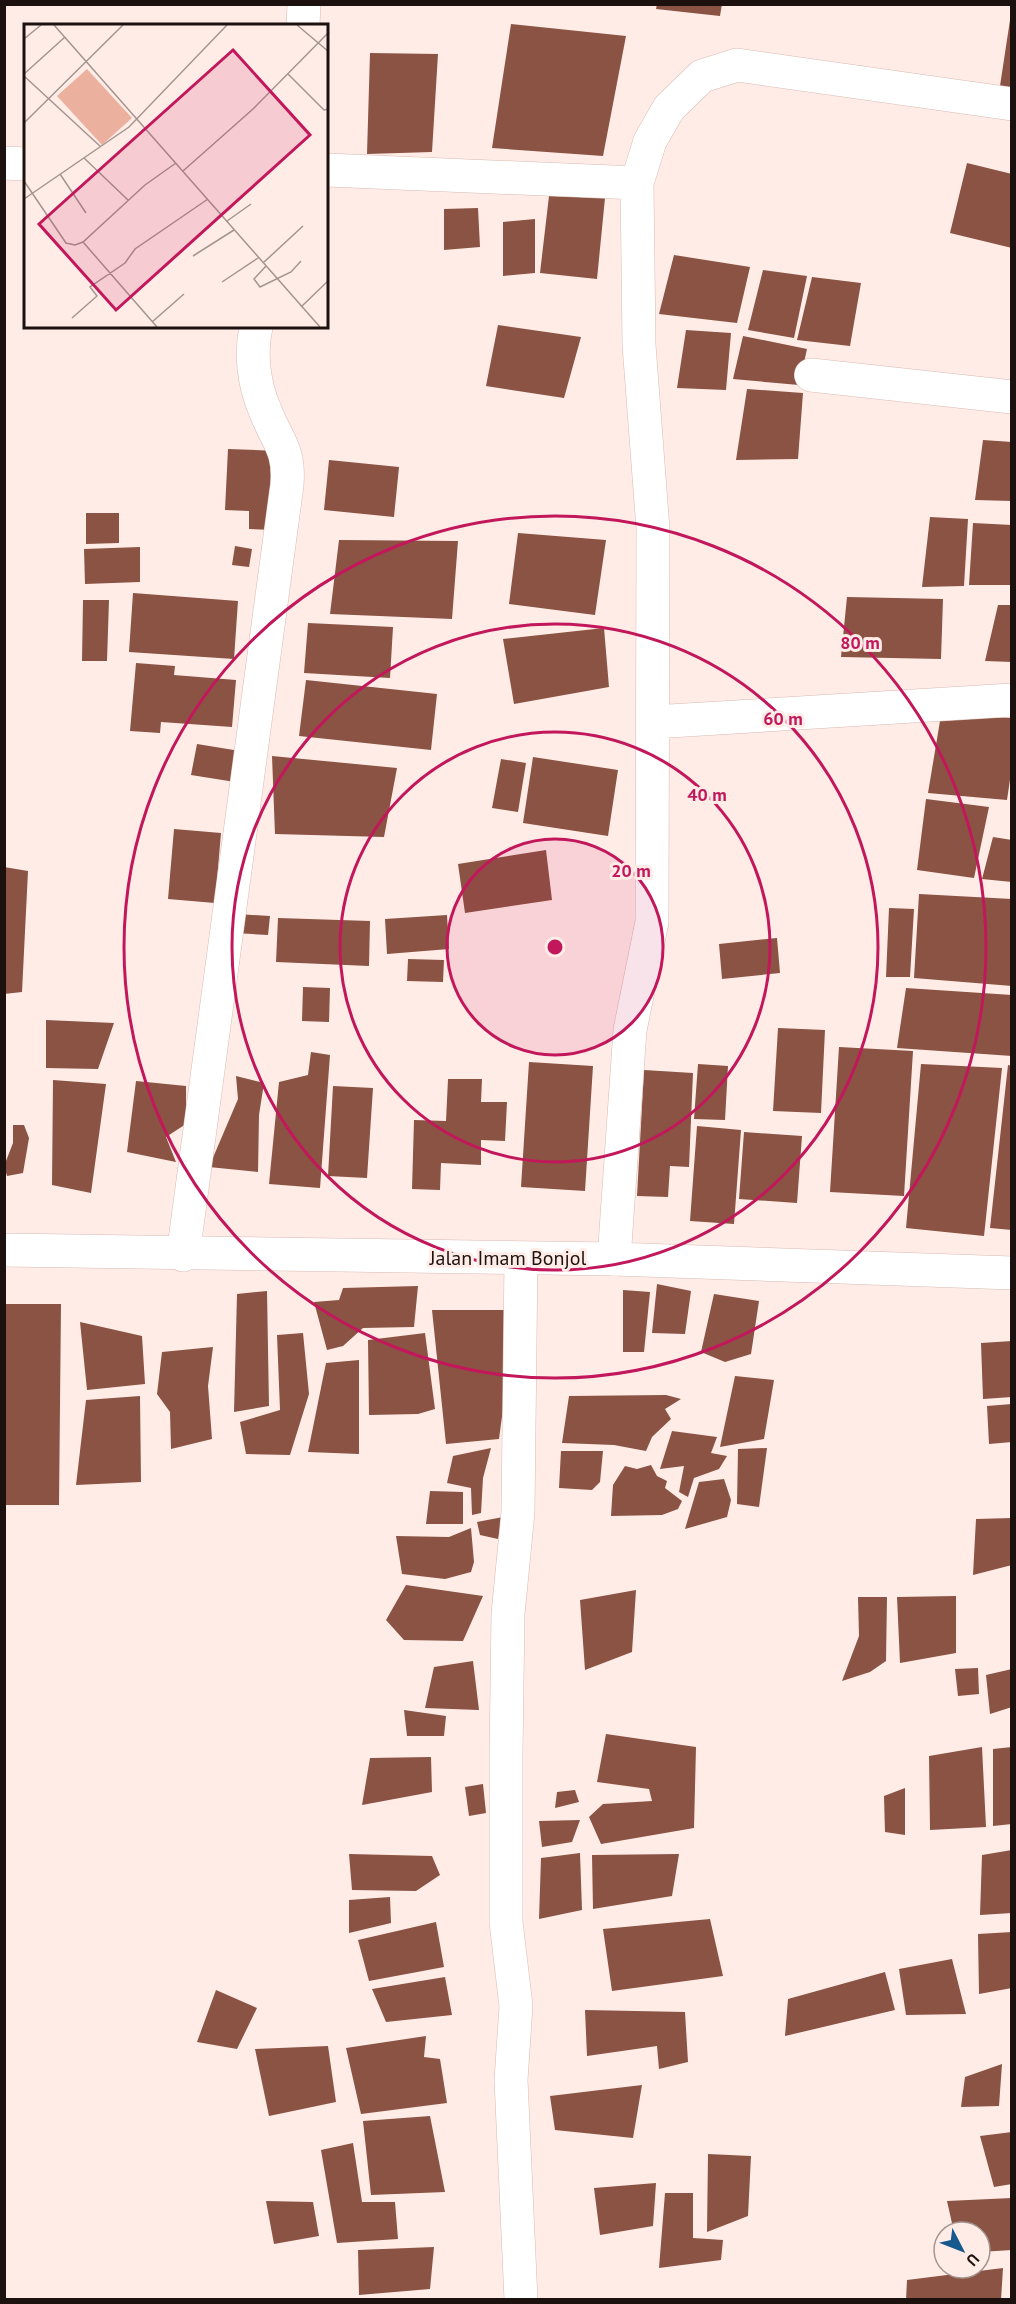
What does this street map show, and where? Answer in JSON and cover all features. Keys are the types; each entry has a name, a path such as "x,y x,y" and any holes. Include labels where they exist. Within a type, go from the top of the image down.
{"street":[{"path":"303,24 304,4"},
{"path":"614,1259 630,1030 652,922 653,529 639,345 637,183 650,141 669,108 702,76 736,65 1011,105"},
{"path":"4,163 24,164"},
{"path":"328,171 637,183"},
{"path":"183,1255 288,468 286,452 264,410 254,373 256,328"},
{"path":"811,375 1011,397"},
{"path":"653,722 1011,700"},
{"name":"Jalan Imam Bonjol","path":"4,1250 183,1255 614,1259 1011,1273"},
{"path":"521,1259 518,1512 508,1614 506,1922 516,2006 511,2092 521,2300"}],"building":[{"path":"657,4 722,4 720,16 656,9"},
{"path":"1010,20 1012,20 1012,88 1000,86"},
{"path":"511,24 626,36 603,156 492,148"},
{"path":"370,53 438,54 432,152 367,154"},
{"path":"967,163 1012,174 1012,248 950,233"},
{"path":"549,196 605,198 597,279 540,273"},
{"path":"478,208 480,247 444,250 444,209"},
{"path":"535,219 535,273 503,276 503,222"},
{"path":"674,255 750,267 737,323 659,314"},
{"path":"763,270 807,276 794,338 748,330"},
{"path":"812,277 861,283 850,346 797,340"},
{"path":"498,325 581,337 564,398 486,386"},
{"path":"686,330 731,333 726,390 677,388"},
{"path":"743,336 807,349 799,385 733,379"},
{"path":"747,389 803,393 798,459 736,460"},
{"path":"983,440 1012,442 1012,501 975,500"},
{"path":"228,449 278,451 274,530 249,529 249,511 225,510"},
{"path":"329,460 399,467 394,517 324,510"},
{"path":"86,513 119,513 119,543 86,544"},
{"path":"930,517 968,519 964,586 922,587"},
{"path":"973,523 1012,525 1012,585 969,585"},
{"path":"518,533 606,540 595,615 509,604"},
{"path":"339,540 458,541 452,619 330,614"},
{"path":"235,546 252,549 249,567 232,565"},
{"path":"140,547 140,582 85,584 84,549"},
{"path":"133,593 238,601 234,659 129,652"},
{"path":"847,597 943,599 941,659 841,657"},
{"path":"83,600 109,600 107,661 82,661"},
{"path":"998,605 1012,605 1012,662 985,661"},
{"path":"308,623 393,627 390,678 304,673"},
{"path":"604,628 609,687 514,704 503,639"},
{"path":"136,663 175,666 174,675 236,680 232,727 161,722 160,733 130,731"},
{"path":"306,680 437,694 431,750 299,736"},
{"path":"941,715 1012,718 1012,766 1007,800 928,793"},
{"path":"197,744 240,751 235,782 191,775"},
{"path":"272,756 397,768 384,837 275,834"},
{"path":"533,757 618,770 608,836 523,823"},
{"path":"501,759 526,763 518,812 492,808"},
{"path":"926,799 989,807 974,878 917,870"},
{"path":"174,829 221,833 215,903 168,899"},
{"path":"993,837 1012,840 1012,882 982,879"},
{"path":"546,850 552,900 465,913 458,864"},
{"path":"4,867 28,871 22,992 4,994"},
{"path":"919,894 1012,899 1012,986 914,978"},
{"path":"889,908 914,909 910,977 886,977"},
{"path":"237,914 270,916 268,935 235,933"},
{"path":"447,915 449,949 387,954 385,919"},
{"path":"278,918 370,921 369,966 276,962"},
{"path":"777,938 780,973 722,979 719,944"},
{"path":"408,959 444,960 443,982 407,981"},
{"path":"303,987 330,988 329,1022 302,1021"},
{"path":"906,988 1012,995 1012,1056 897,1048"},
{"path":"46,1020 114,1023 98,1069 46,1068"},
{"path":"778,1028 825,1030 821,1113 773,1111"},
{"path":"839,1047 913,1051 904,1196 830,1192"},
{"path":"311,1052 330,1055 320,1188 269,1184 279,1082 308,1075"},
{"path":"529,1062 593,1066 585,1191 521,1187"},
{"path":"698,1064 728,1066 725,1120 694,1119"},
{"path":"921,1064 1002,1068 984,1236 906,1228"},
{"path":"1008,1065 1012,1066 1012,1230 990,1228"},
{"path":"644,1070 693,1073 689,1167 670,1166 668,1197 637,1196"},
{"path":"236,1076 264,1083 259,1115 258,1172 209,1167 238,1099"},
{"path":"448,1079 482,1079 481,1102 507,1102 505,1141 481,1140 481,1165 441,1163 440,1190 412,1189 414,1120 446,1121"},
{"path":"53,1080 106,1084 91,1193 52,1185"},
{"path":"136,1081 186,1086 186,1124 166,1137 176,1162 127,1152"},
{"path":"333,1086 373,1088 367,1178 328,1176"},
{"path":"13,1125 24,1125 29,1138 23,1173 7,1176 4,1166 13,1143"},
{"path":"697,1126 741,1130 734,1224 690,1221"},
{"path":"744,1132 802,1136 797,1203 739,1199"},
{"path":"657,1284 691,1291 685,1334 652,1333"},
{"path":"418,1286 414,1327 363,1328 343,1346 327,1350 314,1302 339,1300 343,1288"},
{"path":"623,1290 650,1292 644,1352 623,1352"},
{"path":"267,1291 269,1406 234,1412 237,1294"},
{"path":"714,1294 759,1301 751,1354 725,1362 701,1352"},
{"path":"4,1304 61,1304 59,1505 4,1505"},
{"path":"432,1310 516,1310 499,1439 446,1444"},
{"path":"80,1322 142,1336 145,1384 87,1390"},
{"path":"303,1333 309,1394 290,1455 246,1454 240,1422 280,1410 277,1335"},
{"path":"425,1333 435,1409 418,1414 369,1415 368,1340"},
{"path":"1012,1341 1012,1397 983,1399 981,1343"},
{"path":"213,1347 208,1386 212,1439 171,1449 170,1412 157,1394 162,1352"},
{"path":"359,1360 359,1454 308,1452 326,1363"},
{"path":"735,1376 774,1380 764,1439 720,1447"},
{"path":"666,1395 681,1399 665,1409 671,1419 652,1437 646,1451 614,1445 562,1443 569,1396"},
{"path":"140,1396 141,1482 76,1485 86,1400"},
{"path":"1012,1404 1012,1442 989,1444 987,1406"},
{"path":"672,1431 717,1437 711,1453 727,1456 719,1469 694,1478 688,1497 679,1492 684,1466 660,1469"},
{"path":"491,1448 483,1478 481,1513 472,1515 471,1488 447,1483 453,1456"},
{"path":"767,1448 759,1507 737,1504 738,1449"},
{"path":"561,1451 603,1451 600,1482 592,1490 559,1488"},
{"path":"651,1465 657,1476 667,1481 665,1488 682,1501 678,1509 662,1515 611,1516 613,1485 625,1466 637,1469"},
{"path":"724,1479 731,1500 727,1517 685,1529 699,1482"},
{"path":"430,1491 463,1492 463,1524 426,1524"},
{"path":"503,1517 498,1539 480,1535 477,1522"},
{"path":"1012,1518 1012,1565 973,1575 976,1519"},
{"path":"471,1528 474,1562 471,1572 445,1579 402,1574 396,1536 449,1537"},
{"path":"406,1585 483,1596 463,1641 404,1640 386,1620"},
{"path":"636,1590 632,1652 585,1670 580,1600"},
{"path":"956,1596 956,1653 900,1663 897,1597"},
{"path":"858,1597 887,1597 886,1661 870,1672 842,1681 859,1636"},
{"path":"473,1661 479,1710 425,1708 434,1667"},
{"path":"978,1668 979,1694 958,1696 955,1669"},
{"path":"1012,1669 1012,1707 990,1714 986,1675"},
{"path":"404,1710 446,1716 444,1736 407,1736"},
{"path":"606,1734 696,1747 694,1828 601,1844 589,1817 603,1804 652,1801 649,1789 597,1782"},
{"path":"982,1747 986,1827 930,1830 929,1756"},
{"path":"1012,1747 1012,1824 993,1826 993,1749"},
{"path":"431,1757 432,1792 362,1805 370,1758"},
{"path":"483,1784 486,1813 469,1816 465,1787"},
{"path":"905,1788 905,1835 885,1832 884,1796"},
{"path":"575,1790 579,1802 555,1808 557,1792"},
{"path":"580,1820 572,1842 542,1847 539,1821"},
{"path":"1012,1850 1012,1913 980,1915 982,1855"},
{"path":"580,1853 582,1910 539,1919 541,1858"},
{"path":"349,1854 432,1856 440,1875 416,1891 352,1890"},
{"path":"679,1854 672,1896 593,1909 592,1855"},
{"path":"390,1897 391,1923 349,1933 349,1900"},
{"path":"710,1919 723,1976 612,1991 603,1929"},
{"path":"436,1922 444,1967 369,1981 358,1940"},
{"path":"1012,1932 1012,1988 979,1994 978,1934"},
{"path":"952,1959 966,2014 906,2015 899,1969"},
{"path":"885,1972 895,2010 785,2036 788,1999"},
{"path":"445,1977 452,2015 386,2022 372,1989"},
{"path":"216,1990 257,2008 237,2049 197,2042"},
{"path":"585,2010 685,2012 688,2062 659,2069 657,2046 587,2056"},
{"path":"426,2036 424,2057 440,2059 447,2103 361,2114 346,2048"},
{"path":"328,2046 336,2102 269,2116 255,2049"},
{"path":"1002,2064 999,2106 961,2107 965,2077"},
{"path":"642,2085 633,2138 555,2130 550,2096"},
{"path":"430,2116 445,2192 371,2195 363,2121"},
{"path":"1012,2132 1012,2184 994,2187 980,2136"},
{"path":"353,2143 362,2202 395,2202 398,2239 337,2243 321,2150"},
{"path":"708,2154 751,2156 748,2216 707,2232"},
{"path":"656,2183 653,2226 600,2235 594,2188"},
{"path":"665,2193 693,2193 693,2238 723,2240 721,2260 659,2268"},
{"path":"1012,2198 1012,2250 992,2251 992,2220 951,2220 947,2201"},
{"path":"266,2201 313,2202 319,2236 274,2244"},
{"path":"434,2247 430,2289 359,2295 358,2250"},
{"path":"1003,2268 1001,2300 906,2300 907,2280 932,2277 932,2280 992,2280 992,2269"}]}
